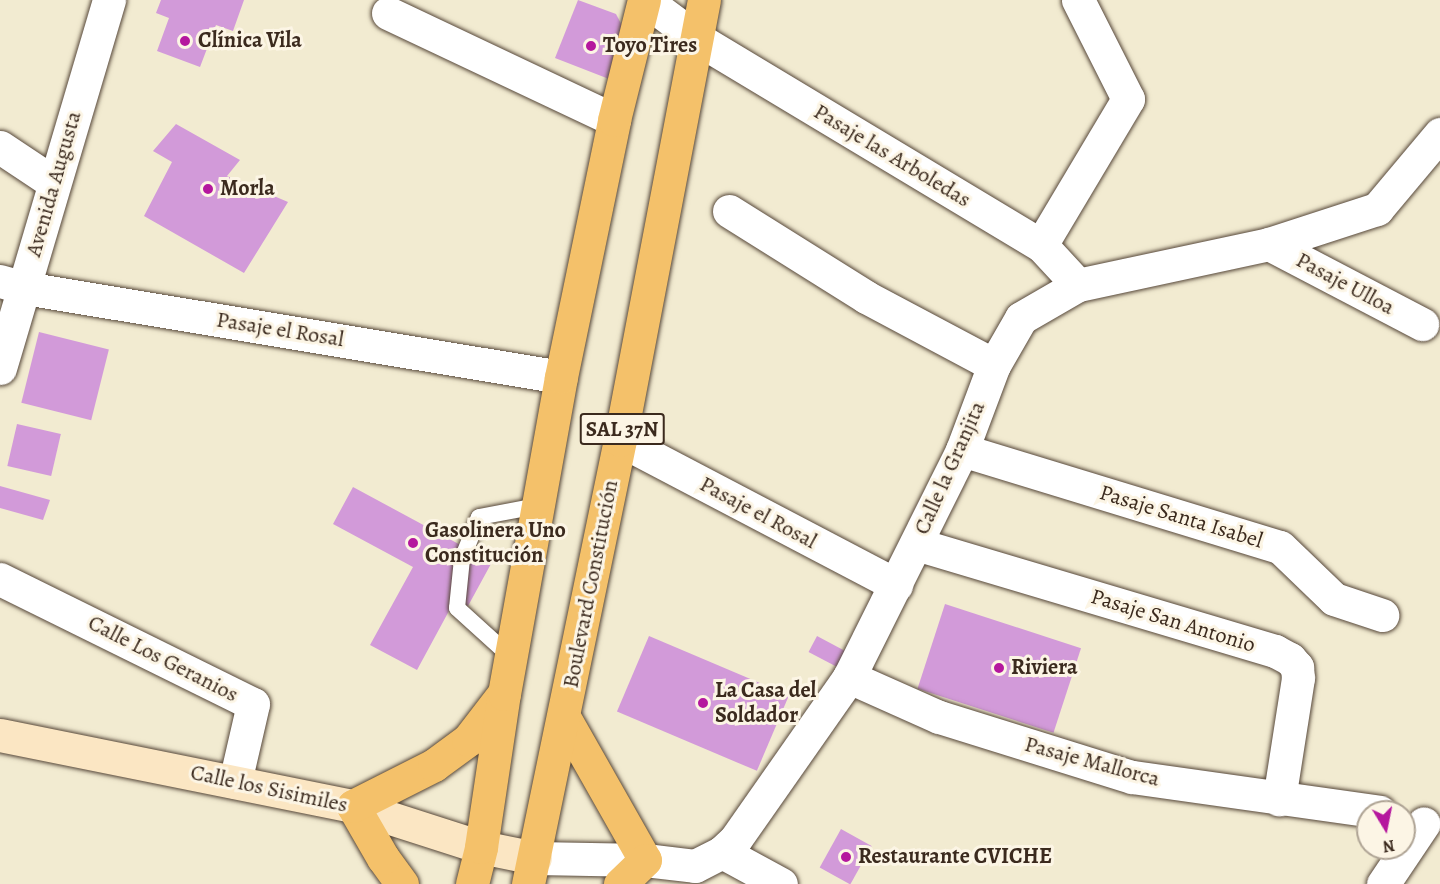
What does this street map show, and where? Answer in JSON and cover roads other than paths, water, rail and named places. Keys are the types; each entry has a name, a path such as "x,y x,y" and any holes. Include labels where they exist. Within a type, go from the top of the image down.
{"highway":[{"name":"SAL 37N","path":"472,884 481,847 504,694 561,377 614,120 644,0"},
{"name":"Boulevard Constitución","path":"531,871 620,440 704,0"},
{"path":"402,884 383,858 353,806 434,765 468,740 504,694"},
{"path":"564,717 645,860 620,884"}],"main road":[{"name":"Calle los Sisimiles","path":"0,735 353,806 481,847 531,871"}],"street":[{"name":"Avenida Augusta","path":"0,368 12,284 54,183 109,0"},
{"name":"Pasaje las Arboledas","path":"644,0 696,38 1041,245 1078,285"},
{"path":"1041,245 1128,99 1078,0"},
{"path":"388,13 614,120"},
{"name":"Calle la Granjita","path":"531,871 645,860 695,866 722,852 735,840 849,677 962,450 994,364 1021,318 1078,285 1269,244 1377,209 1440,134"},
{"path":"0,147 54,183"},
{"path":"729,211 866,297 994,364"},
{"name":"Pasaje Ulloa","path":"1269,244 1422,324"},
{"name":"Pasaje el Rosal","path":"12,284 561,377"},
{"name":"Pasaje el Rosal","path":"620,440 896,585"},
{"name":"Pasaje Santa Isabel","path":"962,450 1280,547 1334,599 1382,615"},
{"name":"Pasaje San Antonio","path":"916,544 1275,651 1290,659 1297,667 1298,678 1280,800"},
{"name":"Calle Los Geranios","path":"0,579 253,704 235,782"},
{"name":"Pasaje Mallorca","path":"849,677 939,717 1132,777 1356,809"},
{"path":"1383,884 1423,815"},
{"path":"722,852 781,884"}],"lane":[{"path":"511,657 457,609 462,559 479,517 538,506"}],"place":[{"name":"Clínica Vila","path":"185,41"},
{"name":"Toyo Tires","path":"591,46"},
{"name":"Morla","path":"208,189"},
{"name":"Gasolinera Uno Constitución","path":"413,543"},
{"name":"Riviera","path":"999,668"},
{"name":"La Casa del Soldador","path":"703,703"},
{"name":"Restaurante CVICHE","path":"846,857"}]}
